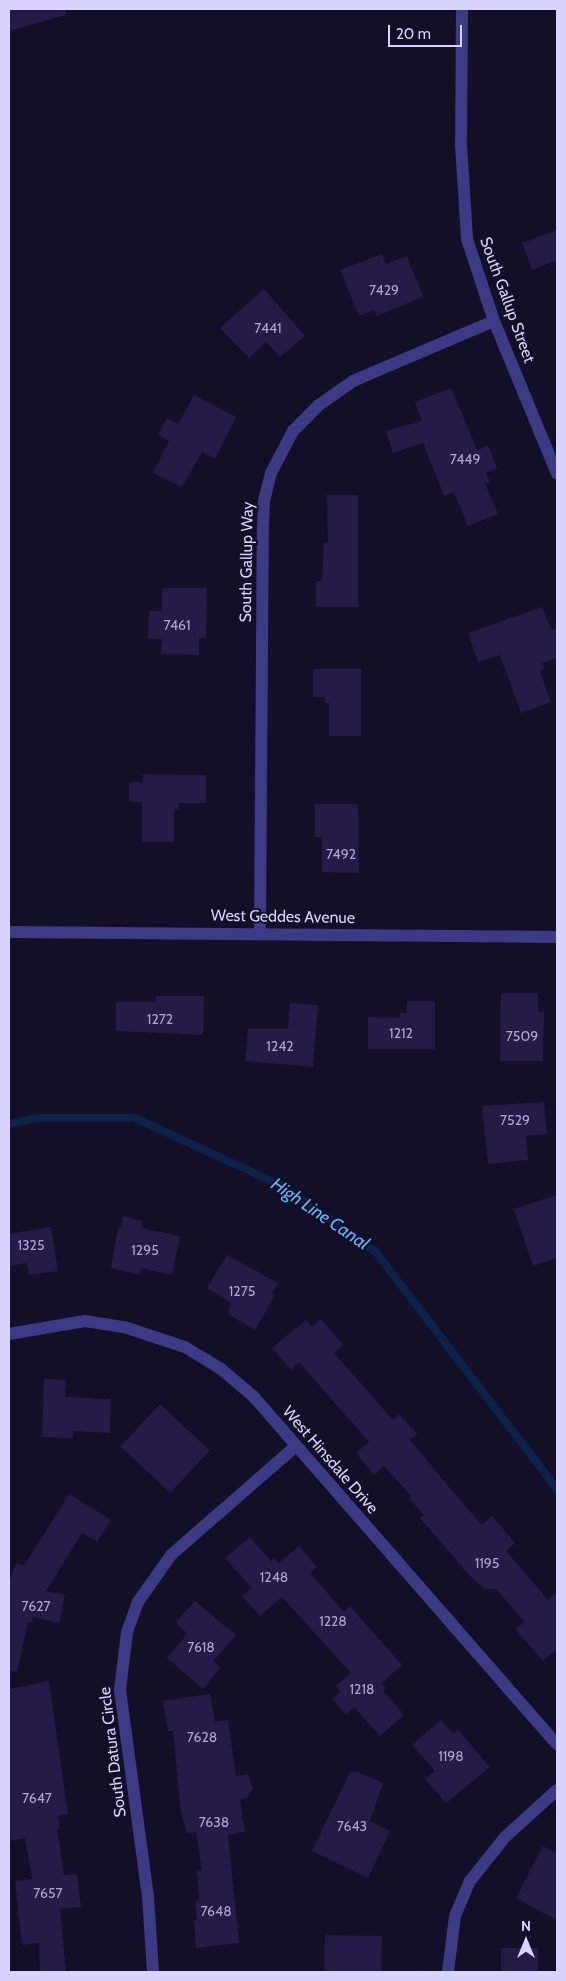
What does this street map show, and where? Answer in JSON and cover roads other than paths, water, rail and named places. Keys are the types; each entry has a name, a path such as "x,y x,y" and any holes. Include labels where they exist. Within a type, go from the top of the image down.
{"street":[{"name":"South Gallup Street","path":"462,9 463,212 467,239 494,321 557,474"},
{"name":"South Gallup Way","path":"260,932 263,527 264,501 271,472 293,431 319,405 353,381 494,321"},
{"name":"West Geddes Avenue","path":"9,932 260,932 557,937"},
{"name":"West Hinsdale Drive","path":"9,1334 85,1321 124,1327 157,1336 185,1347 221,1369 253,1396 557,1744"},
{"name":"South Datura Circle","path":"153,1972 148,1896 120,1690 127,1632 138,1602 171,1555 296,1446"},
{"path":"448,1972 455,1916 470,1881 491,1852 557,1790"}],"waterway":[{"name":"High Line Canal","path":"9,1124 37,1118 135,1118 282,1186 375,1251 557,1489"}]}
